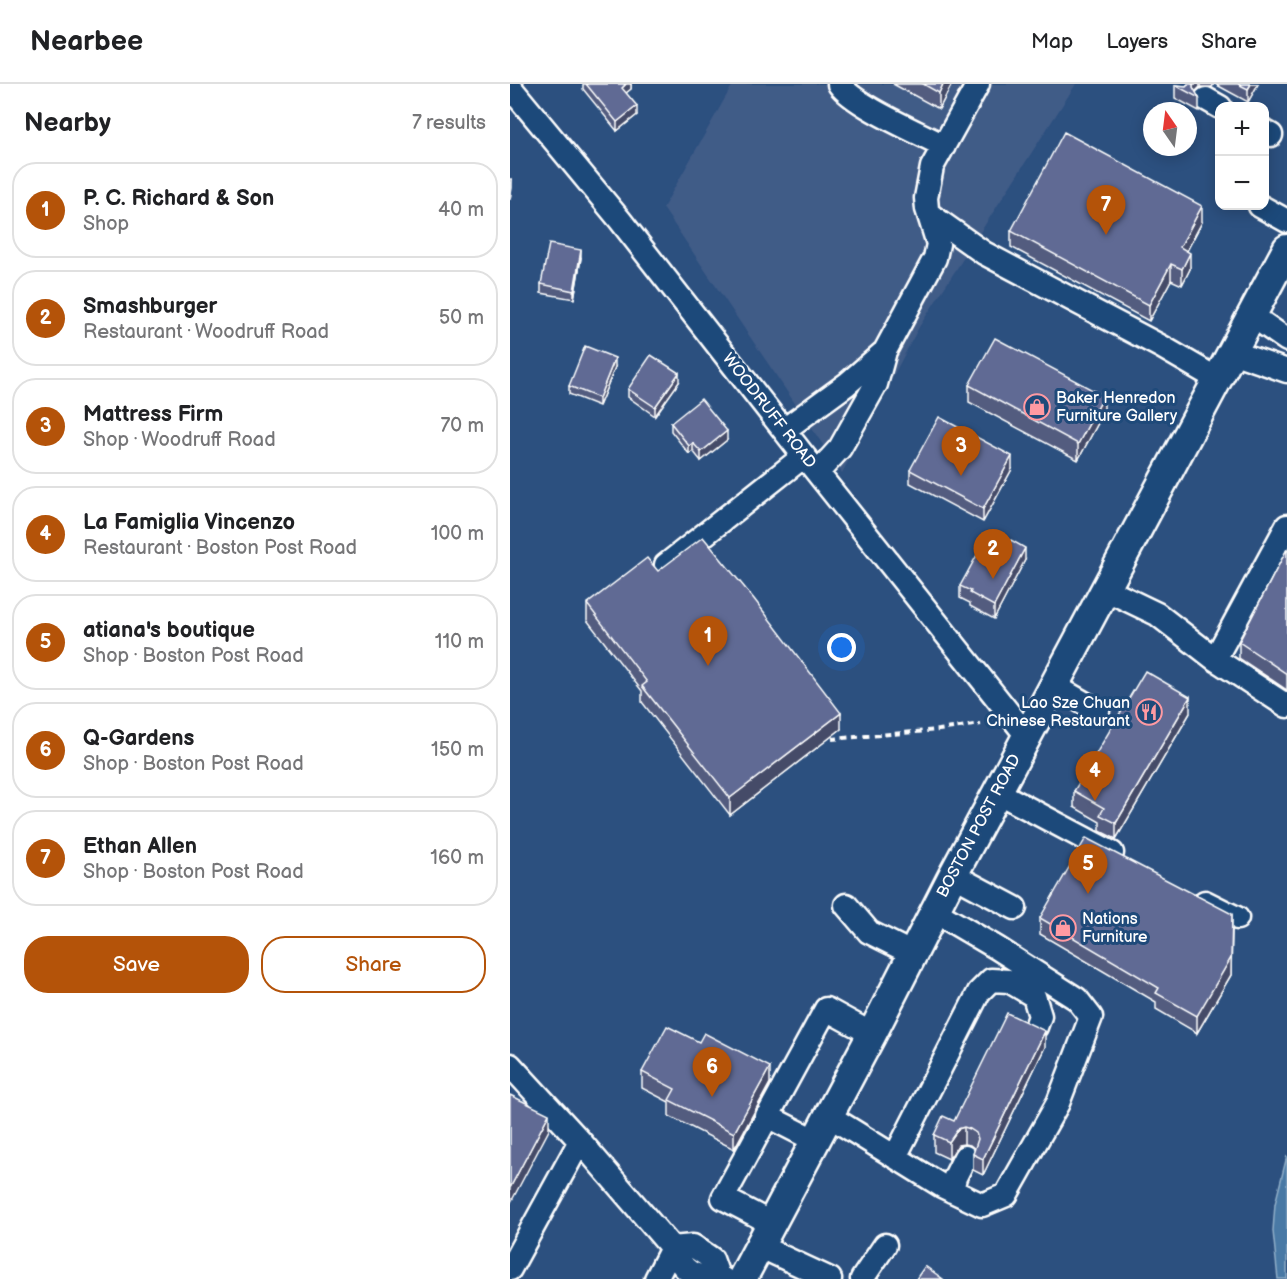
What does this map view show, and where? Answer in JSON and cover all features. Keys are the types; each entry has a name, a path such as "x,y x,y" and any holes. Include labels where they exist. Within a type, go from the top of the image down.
{"main road":[{"name":"BOSTON POST ROAD","path":"727,1278 765,1235 872,1034 911,953 1287,249"}],"street":[{"path":"839,84 845,93 860,102 944,146"},
{"path":"666,565 811,464 840,448 876,384 885,351 935,258 938,244 926,198 932,167 978,84"},
{"name":"WOODRUFF ROAD","path":"510,87 620,220 1027,736"},
{"path":"1268,210 1287,220"},
{"path":"929,214 984,253 1162,347 1217,379"},
{"path":"1251,315 1287,340"},
{"path":"784,430 847,384 885,351"},
{"path":"1232,352 1287,371"},
{"path":"1215,659 1287,526"},
{"path":"1105,589 1157,614 1215,659 1287,706"},
{"path":"1053,686 1098,711"},
{"path":"997,792 1132,863"},
{"path":"953,874 1015,908"},
{"path":"1189,893 1237,918"},
{"path":"846,905 869,932 911,953"},
{"path":"767,1116 822,1129 895,1157 952,1191 982,1205 1006,1195 1059,1103 1091,1017 1077,999 998,948 934,911"},
{"path":"895,1157 979,992 991,980 1009,981 1034,996 1040,1016 1036,1027"},
{"path":"830,1279 806,1269 723,1198 826,1009 872,1034"},
{"path":"510,1065 580,1141 672,1248"},
{"path":"510,1269 580,1141"},
{"path":"952,1191 955,1177 965,1157"},
{"path":"862,1279 885,1245"},
{"path":"672,1248 693,1246 712,1259 727,1278"},
{"path":"656,1279 672,1248"}],"path":[{"path":"832,739 928,732 981,724"}],"shaded area":[{"path":"733,84 1076,84 919,327 842,473 663,208"},
{"path":"1287,1156 1287,1279 1278,1279 1273,1231 1275,1204"}],"building":[{"path":"586,84 626,84 622,88 637,106 617,122"},
{"path":"923,84 943,84 939,93"},
{"path":"1193,84 1199,98 1175,85 1186,86"},
{"path":"1238,84 1251,84 1248,89"},
{"path":"1064,132 1202,206 1180,247 1190,253 1182,269 1171,264 1149,305 1011,231"},
{"path":"549,244 581,250 574,291 541,284"},
{"name":"Baker Henredon Furniture Gallery","path":"995,338 1104,396 1078,444 969,385"},
{"path":"585,346 615,358 599,398 569,386"},
{"path":"651,355 679,373 655,407 628,389"},
{"path":"701,399 727,431 701,452 693,443 689,446 671,423"},
{"path":"939,417 1012,456 983,509 910,470"},
{"path":"988,535 1008,546 1011,540 1025,548 994,606 960,586"},
{"path":"703,537 754,599 841,713 730,798 642,686 647,682 587,604 647,558 658,571"},
{"path":"1287,549 1287,674 1239,642"},
{"path":"1145,671 1190,697 1116,823 1100,815 1104,808 1074,791"},
{"path":"1086,838 1232,914 1231,958 1197,1016 1156,993 1159,988 1040,918"},
{"path":"1007,1013 1045,1031 983,1159 973,1154 978,1139 976,1133 970,1129 964,1127 958,1129 949,1142 934,1135 943,1116 954,1121"},
{"path":"667,1026 699,1042 704,1033 770,1067 734,1133 669,1100 675,1089 642,1072"},
{"path":"510,1095 549,1114 510,1188"},
{"path":"925,1266 943,1279 916,1279"}],"place":[{"name":"Ethan Allen","path":"1106,235"},
{"name":"Baker Henredon Furniture Gallery","path":"1037,407"},
{"name":"Mattress Firm","path":"961,476"},
{"name":"Smashburger","path":"993,579"},
{"name":"P. C. Richard & Son","path":"708,666"},
{"name":"Lao Sze Chuan Chinese Restaurant","path":"1149,712"},
{"name":"La Famiglia Vincenzo","path":"1095,801"},
{"name":"atiana's boutique","path":"1088,894"},
{"name":"Nations Furniture","path":"1063,928"},
{"name":"Q-Gardens","path":"712,1097"}]}
